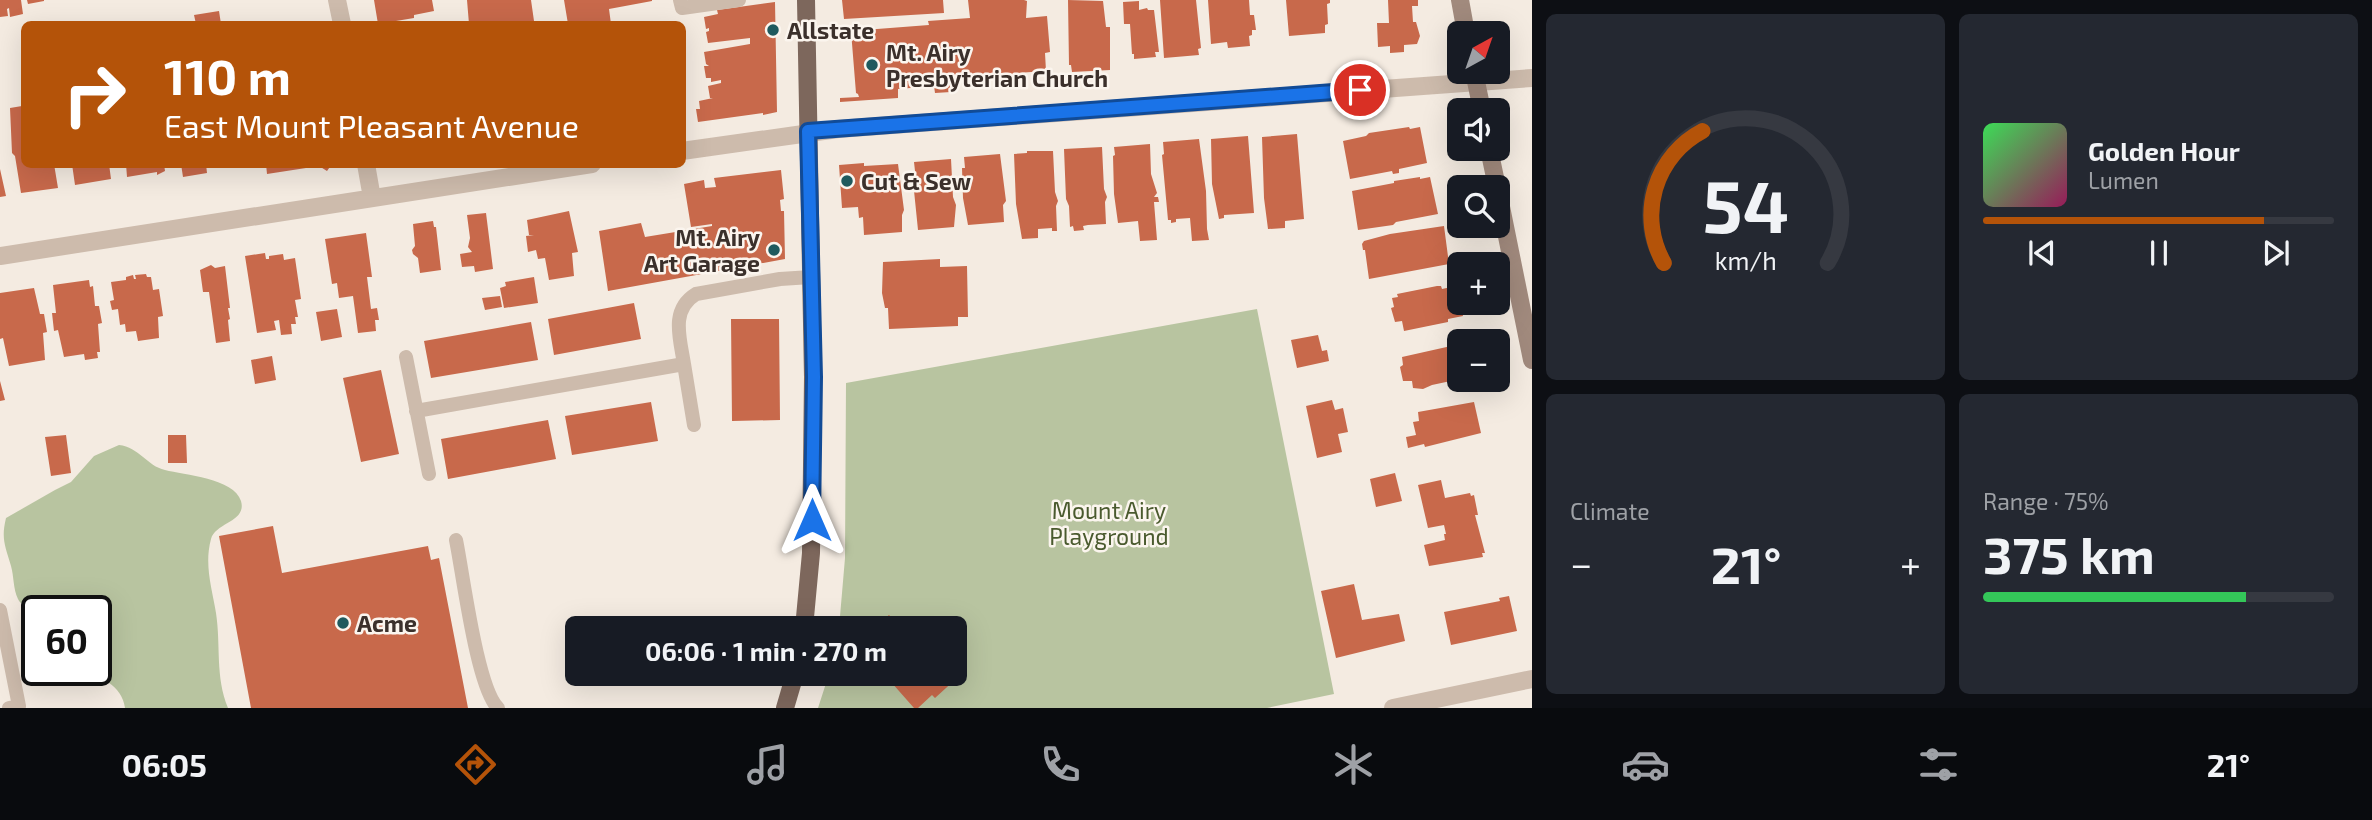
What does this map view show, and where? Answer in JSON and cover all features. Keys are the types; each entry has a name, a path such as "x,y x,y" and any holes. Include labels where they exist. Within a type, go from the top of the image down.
{"main road":[{"path":"806,0 812,520 810,581 806,616"},
{"path":"785,708 791,686"}],"street":[{"path":"337,0 341,21"},
{"path":"1460,0 1464,21"},
{"path":"1510,78 1532,78"},
{"path":"686,149 808,131 1447,79"},
{"path":"367,168 372,198"},
{"path":"0,256 566,168"},
{"path":"1508,238 1532,360"},
{"path":"1393,708 1532,679"}],"lane":[{"path":"680,0 682,8 739,0"},
{"path":"694,425 678,319 681,307 687,299 696,294 768,281 811,277"},
{"path":"406,357 429,474"},
{"path":"416,411 684,364"},
{"path":"456,540 486,691 498,708"},
{"path":"0,610 19,706 9,708"}],"green space":[{"name":"Mount Airy Playground","path":"1257,309 1334,694 1267,708 818,708 825,686 967,686 967,616 840,616 845,558 846,383"},
{"path":"119,445 126,446 159,468 219,482 237,493 241,501 240,513 214,533 208,558 216,613 221,684 228,708 125,708 120,693 112,685 112,595 21,595 21,603 18,599 4,542 6,518 71,482 94,456"}],"building":[{"path":"0,0 21,0 23,14 10,17 9,8 8,16 0,17"},
{"path":"27,0 44,0 44,1 28,4"},
{"path":"374,0 432,0 434,11 414,15 414,18 378,21"},
{"path":"467,0 531,0 534,21 469,21"},
{"path":"564,0 652,0 609,9 611,21 568,21"},
{"path":"842,0 943,0 944,13 844,19"},
{"path":"968,0 1024,0 1027,1 1026,18 1047,16 1050,52 1045,53 1046,71 1017,73 1018,81 1004,82 1003,74 950,78 951,92 935,93 934,86 898,89 898,98 840,102 840,98 859,97 856,93 851,31 929,25 928,21 970,18"},
{"path":"1068,0 1103,1 1106,27 1110,27 1110,70 1072,72 1069,65"},
{"path":"1160,0 1196,0 1201,48 1198,49 1199,55 1164,58"},
{"path":"1208,0 1249,0 1250,15 1254,15 1256,30 1252,30 1252,35 1249,36 1250,46 1228,48 1227,42 1211,44"},
{"path":"1286,0 1330,0 1327,4 1328,24 1325,25 1325,33 1289,36"},
{"path":"1388,0 1418,0 1418,6 1412,6 1413,22 1416,22 1420,36 1417,44 1404,45 1404,52 1390,53 1390,46 1378,47 1377,23 1389,23"},
{"path":"1139,1 1139,10 1154,10 1159,52 1155,52 1156,57 1134,59 1132,54 1130,24 1124,24 1123,2"},
{"path":"775,2 777,112 698,122 696,109 700,109 699,101 713,98 710,98 708,86 721,83 721,80 711,82 711,78 706,78 704,66 709,66 706,64 704,52 750,44 750,38 708,43 706,32 709,28 706,29 704,17 718,14 717,10"},
{"path":"219,11 221,21 195,21 194,15"},
{"path":"21,106 21,168 55,168 58,188 21,193 15,156 12,153 10,108"},
{"path":"1420,127 1427,163 1399,169 1399,173 1393,174 1392,171 1350,179 1343,141 1369,133"},
{"path":"1297,134 1304,219 1285,221 1285,228 1268,229 1262,137"},
{"path":"1248,136 1254,213 1224,215 1224,218 1219,219 1212,184 1211,139"},
{"path":"1199,139 1209,240 1192,241 1190,218 1176,219 1176,222 1171,223 1171,220 1168,220 1162,155 1163,142"},
{"path":"1150,144 1151,174 1157,193 1154,197 1158,197 1159,202 1154,202 1157,240 1140,241 1138,221 1118,223 1113,156 1114,147"},
{"path":"1102,147 1104,189 1107,197 1106,224 1083,226 1084,230 1074,231 1073,226 1070,227 1066,199 1064,149"},
{"path":"1053,151 1058,201 1057,231 1052,231 1052,228 1038,229 1038,238 1022,239 1016,204 1014,154"},
{"path":"1000,154 1006,201 1003,205 1004,222 968,225 963,198 964,157"},
{"path":"951,159 953,197 956,205 954,227 918,230 912,171 915,171 914,162"},
{"path":"864,163 864,166 898,164 904,210 902,232 864,235 863,217 859,218 858,207 842,208 839,165"},
{"path":"73,168 110,168 111,179 75,185"},
{"path":"126,168 165,168 165,171 157,175 157,172 127,177"},
{"path":"182,168 206,168 207,173 183,177"},
{"path":"266,168 306,168 267,174"},
{"path":"0,169 6,196 0,197"},
{"path":"781,170 784,199 780,200 781,211 784,211 785,259 608,291 599,231 641,223 645,237 712,226 691,227 684,184 704,180 705,188 716,187 714,178"},
{"path":"1430,177 1438,214 1358,230 1352,191"},
{"path":"569,211 578,252 572,253 574,276 549,280 545,258 538,259 536,250 528,252 526,236 534,235 529,235 527,220"},
{"path":"486,213 493,269 475,272 474,266 462,267 460,254 472,252 468,247 470,238 467,215"},
{"path":"433,221 441,270 420,273 418,258 412,250 415,246 413,224"},
{"path":"1444,226 1447,264 1369,279 1362,244 1364,241"},
{"path":"366,233 372,277 367,277 371,309 377,308 379,320 375,320 376,331 358,333 353,296 339,298 337,283 332,284 325,239"},
{"path":"265,253 266,259 283,254 284,260 295,258 301,299 295,300 298,317 295,317 296,324 291,324 292,334 281,335 279,320 274,321 276,330 257,333 245,256"},
{"path":"940,259 940,267 967,266 968,317 958,317 958,326 889,329 888,308 885,308 882,293 883,262"},
{"path":"211,265 215,268 225,266 230,308 230,341 216,343 209,292 203,292 200,270"},
{"path":"146,274 151,277 153,290 159,289 163,316 158,317 159,338 138,341 136,331 126,332 125,324 120,325 118,309 112,310 110,301 114,300 111,282 126,280 126,277 133,275 136,279 135,275"},
{"path":"534,277 538,303 504,308 500,288 506,286 505,282"},
{"path":"89,280 102,323 98,324 100,352 97,352 98,358 85,360 84,354 64,357 58,330 54,331 52,313 56,313 53,285"},
{"path":"1437,286 1447,288 1447,315 1463,316 1448,319 1448,322 1404,331 1402,321 1395,322 1391,308 1394,307 1392,298 1398,297 1397,294"},
{"path":"34,288 40,314 44,314 47,332 43,333 45,360 9,366 3,338 0,339 0,293"},
{"path":"500,296 502,307 485,310 482,298"},
{"path":"634,303 641,339 554,355 548,319"},
{"path":"337,309 342,337 321,341 316,312"},
{"path":"731,319 779,319 780,420 732,421"},
{"path":"531,322 538,360 431,378 424,341"},
{"path":"1318,335 1322,351 1327,350 1329,361 1297,368 1291,340"},
{"path":"1447,347 1447,382 1423,389 1413,388 1412,381 1403,381 1400,367 1403,365 1402,357"},
{"path":"272,356 276,380 255,384 251,360"},
{"path":"381,370 399,454 361,462 343,378"},
{"path":"0,381 5,400 0,401"},
{"path":"1332,400 1335,410 1343,408 1348,432 1338,434 1342,452 1317,458 1306,406"},
{"path":"651,402 658,441 572,455 565,416"},
{"path":"1474,402 1481,433 1425,447 1424,444 1408,448 1406,437 1416,435 1413,422 1419,421 1418,412"},
{"path":"548,420 556,459 448,479 441,439"},
{"path":"66,435 71,473 51,476 45,437"},
{"path":"168,435 186,435 187,463 168,463"},
{"path":"1395,473 1402,501 1376,507 1370,479"},
{"path":"1441,480 1445,498 1470,493 1471,496 1474,495 1478,515 1475,515 1485,553 1482,553 1483,557 1429,566 1424,545 1445,540 1446,534 1444,525 1428,528 1418,485"},
{"name":"Acme","path":"273,526 282,573 428,546 431,560 439,558 468,708 251,708 219,536"},
{"path":"1354,584 1362,620 1399,614 1405,641 1336,658 1321,591"},
{"path":"1509,596 1517,631 1451,645 1444,612 1500,601 1499,598"},
{"path":"895,686 948,686 935,698 932,695 918,708 914,708"}],"place":[{"name":"Allstate","path":"773,30"},
{"name":"Mt. Airy Presbyterian Church","path":"872,65"},
{"name":"Cut & Sew","path":"847,181"},
{"name":"Mt. Airy Art Garage","path":"774,250"},
{"name":"Acme","path":"343,623"}],"route":[{"path":"812,520 814,377 808,131 1360,90"}]}
